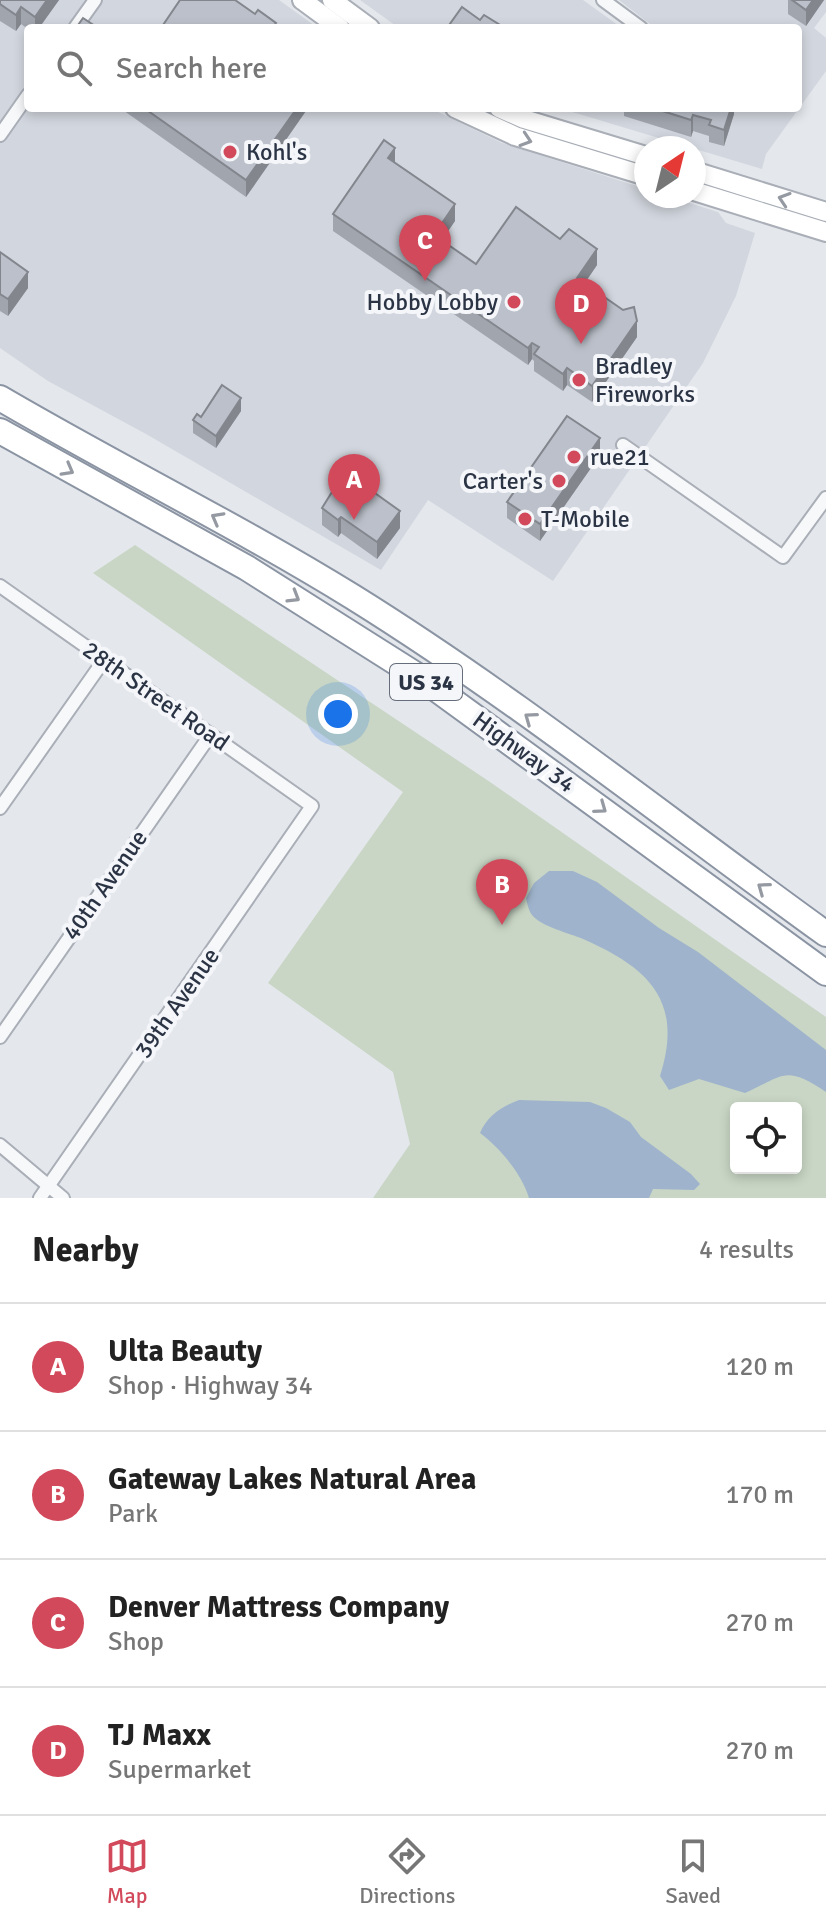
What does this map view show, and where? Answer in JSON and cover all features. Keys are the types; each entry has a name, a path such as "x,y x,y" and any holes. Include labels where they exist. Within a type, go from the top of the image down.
{"highway":[{"name":"Highway 34","path":"0,398 353,597 459,667 826,934"},
{"name":"Highway 34","path":"0,431 247,568 424,680 826,973"},
{"path":"142,511 156,485"}],"street":[{"path":"78,24 95,0"},
{"path":"302,0 335,24"},
{"path":"332,0 365,24"},
{"path":"603,0 636,24"},
{"path":"0,135 24,101"},
{"path":"464,112 515,136 634,172"},
{"path":"508,112 634,152"},
{"path":"706,175 826,212"},
{"path":"706,195 826,232"},
{"path":"623,445 783,557 826,498"},
{"name":"28th Street Road","path":"0,586 312,806"},
{"path":"0,808 104,660"},
{"name":"40th Avenue","path":"0,1037 211,734"},
{"name":"39th Avenue","path":"40,1198 312,806"},
{"path":"0,1145 63,1198"}],"shaded area":[{"path":"0,0 279,0 312,24 24,24 24,112 438,112 502,143 634,185 634,208 705,208 718,212 726,223 755,233 736,296 703,363 553,581 428,500 381,570 48,381 0,348"},
{"path":"360,0 583,0 616,24 393,24"},
{"path":"619,0 826,0 826,12 814,28 826,38 826,71 802,104 802,24 650,24"},
{"path":"572,112 796,112 766,154 762,169 706,152 706,136 652,136"}],"green space":[{"path":"135,545 490,782 826,1017 826,1198 373,1198 410,1144 393,1072 268,983 403,792 93,573"}],"water":[{"path":"549,871 573,871 597,882 659,928 698,952 826,1050 826,1092 792,1076 777,1078 745,1093 699,1079 669,1090 660,1076 667,1027 664,1007 655,990 643,975 626,962 583,939 542,923 531,914 526,898 534,883"},
{"path":"519,1100 590,1102 606,1108 630,1122 641,1137 700,1184 694,1190 653,1189 649,1198 529,1198 509,1162 480,1133 496,1112"}],"building":[{"path":"0,0 47,0 35,17 21,7 16,15 0,4"},
{"path":"180,0 235,0 255,14 258,10 276,23 275,24 164,24"},
{"path":"792,0 813,0 806,10"},
{"path":"462,7 480,20 484,15 499,24 450,24"},
{"path":"150,112 294,112 246,180"},
{"path":"666,112 730,112 724,130 709,125 711,120 693,115 691,120"},
{"path":"384,140 395,148 388,158 455,204 434,235 476,264 516,207 560,239 569,229 597,249 577,278 623,310 634,307 637,321 592,386 567,368 563,374 534,354 539,347 532,343 528,348 333,214"},
{"path":"0,252 28,272 8,299 0,294"},
{"path":"222,385 241,398 216,436 193,420 197,414 201,417"},
{"path":"567,416 600,438 540,524 507,502"},
{"path":"347,468 367,482 365,486 400,511 377,542 322,508"}],"place":[{"name":"Kohl's","path":"230,152"},
{"name":"Denver Mattress Company","path":"425,281"},
{"name":"Hobby Lobby","path":"514,302"},
{"name":"TJ Maxx","path":"581,344"},
{"name":"Bradley Fireworks","path":"579,380"},
{"name":"rue21","path":"574,457"},
{"name":"Carter's","path":"559,481"},
{"name":"T-Mobile","path":"525,519"},
{"name":"Ulta Beauty","path":"354,520"},
{"name":"Gateway Lakes Natural Area","path":"502,925"}]}
